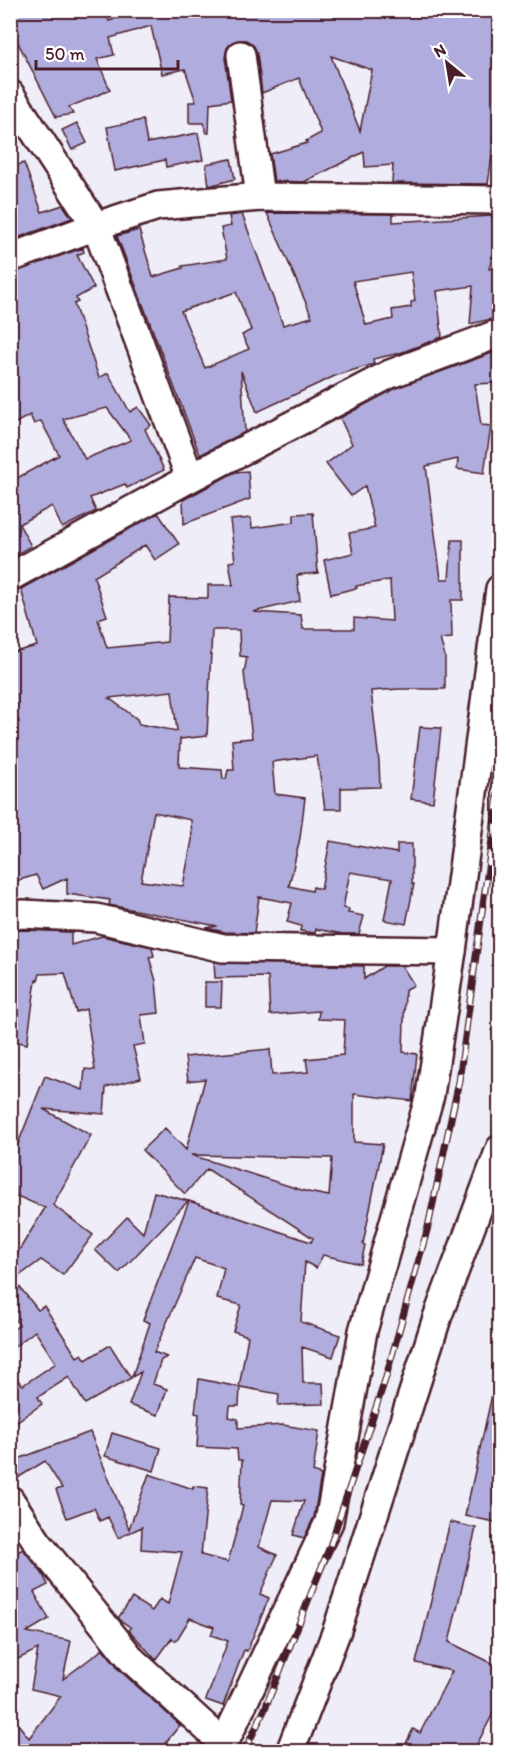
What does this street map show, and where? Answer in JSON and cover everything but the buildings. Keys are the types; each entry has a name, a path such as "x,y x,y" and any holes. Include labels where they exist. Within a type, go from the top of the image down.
{"street":[{"path":"241,55 260,197"},
{"path":"10,94 96,226 190,478"},
{"path":"10,258 158,206 260,197 500,201"},
{"path":"10,577 190,478 390,374 500,333"},
{"path":"10,1500 38,1543 133,1661 222,1748 329,1522 363,1331 430,1095 452,951 500,589"},
{"path":"10,916 22,914 96,918 223,948 452,951"},
{"path":"290,1752 337,1630 437,1318 500,1149"}],"railway":[{"path":"244,1752 264,1711 330,1546 386,1377 428,1227 459,1081 500,780"}]}
